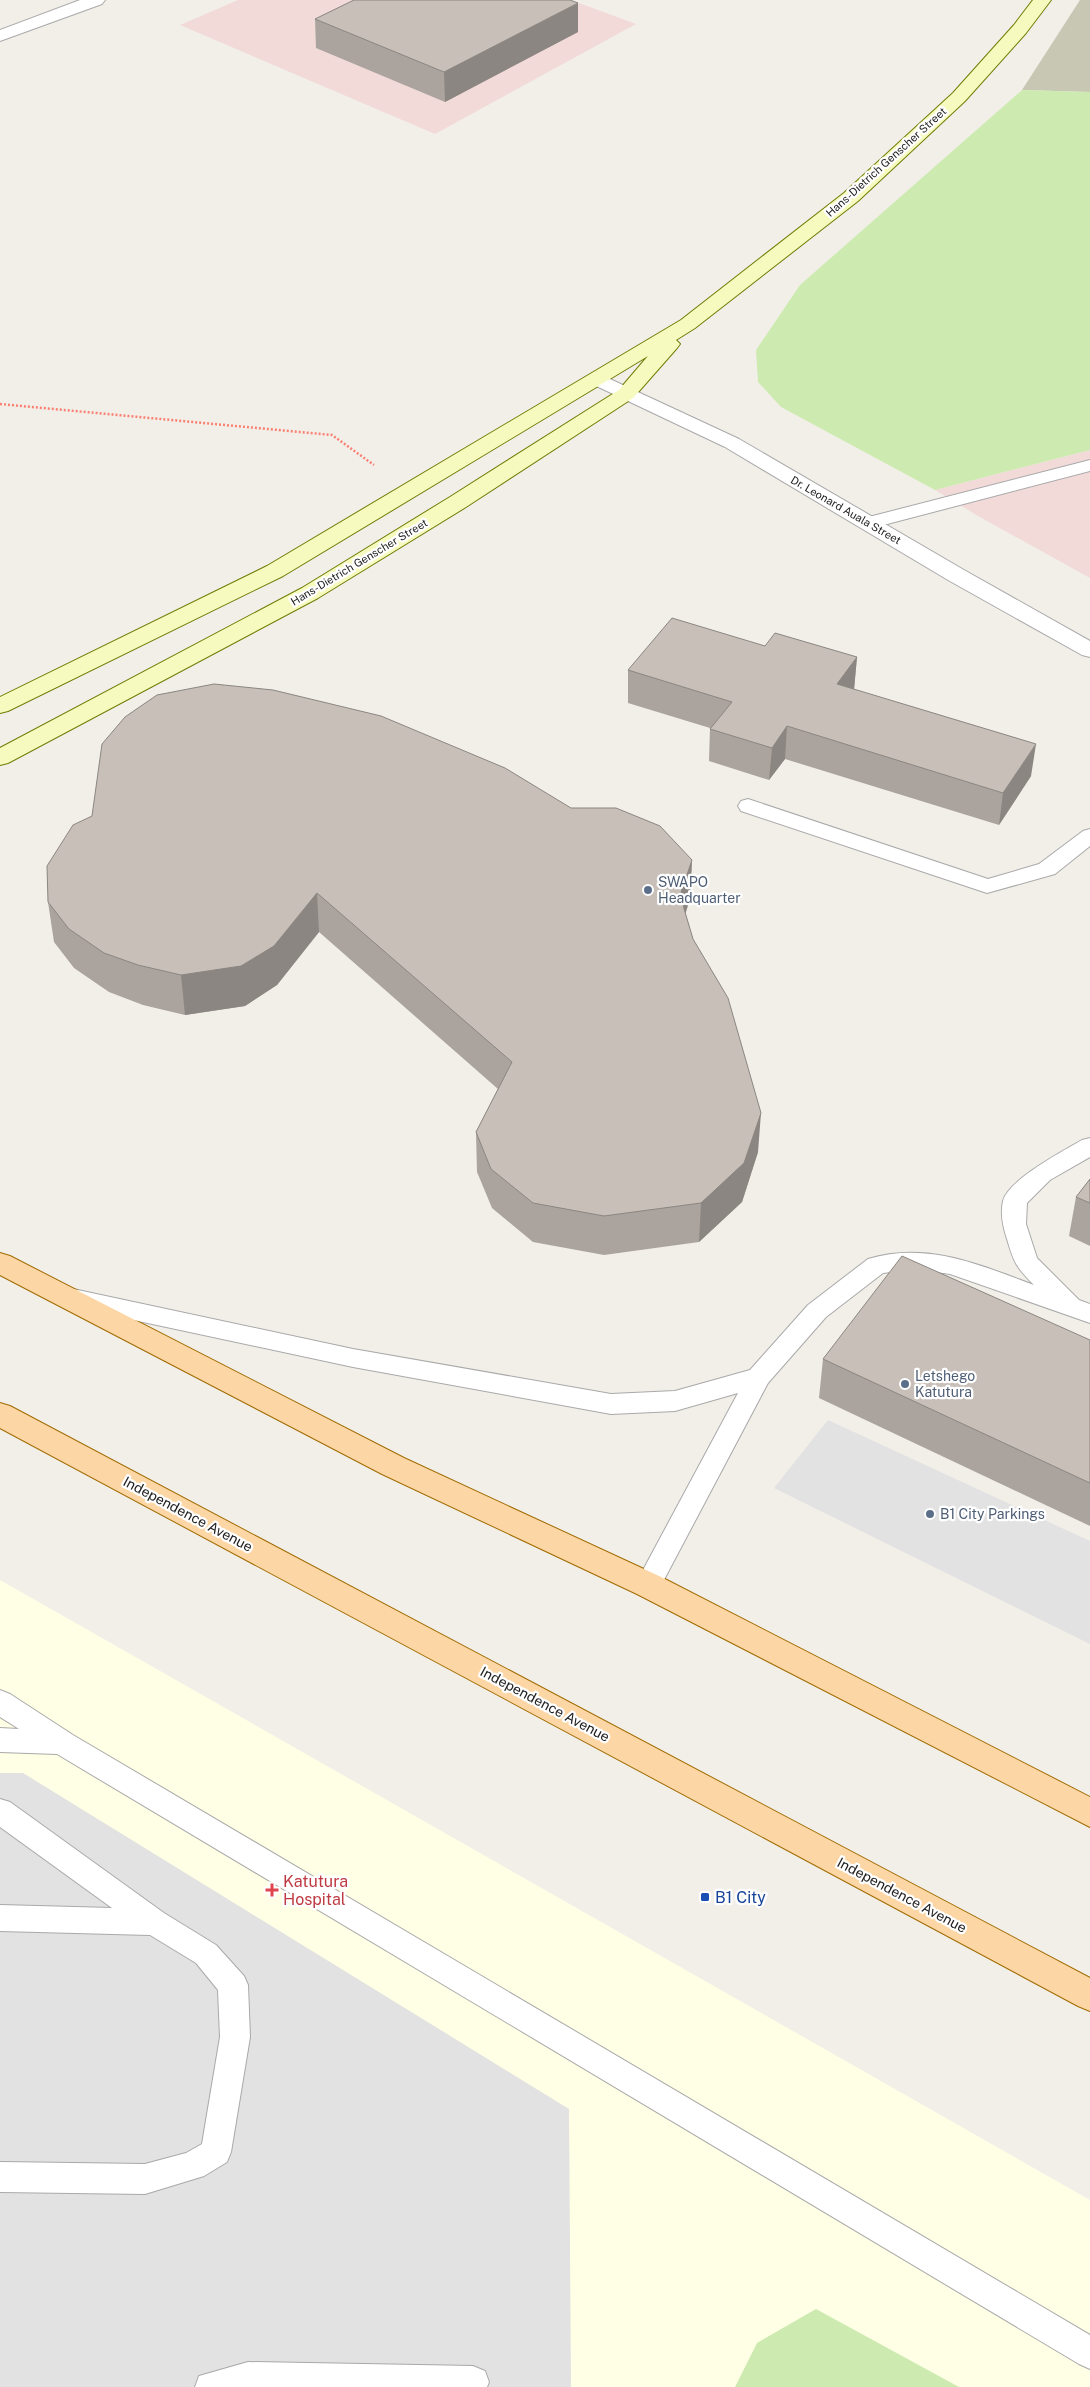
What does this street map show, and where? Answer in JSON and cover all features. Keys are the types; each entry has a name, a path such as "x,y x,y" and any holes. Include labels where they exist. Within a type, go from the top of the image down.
{"main road":[{"path":"0,1263 393,1466 648,1585 1090,1813"},
{"name":"Independence Avenue","path":"0,1414 1090,1995"}],"street":[{"path":"0,36 96,0"},
{"name":"Hans-Dietrich Genscher Street","path":"0,706 275,571 688,324 851,197 959,97 1020,29 1042,0"},
{"name":"Hans-Dietrich Genscher Street","path":"0,758 310,593 458,502 626,394 688,324"},
{"name":"Dr. Leonard Auala Street","path":"597,379 732,443 956,575 1090,650"}],"lane":[{"path":"868,523 1090,465"},
{"path":"748,806 987,886 1047,869 1090,836"},
{"path":"1081,1311 1026,1262 1014,1224 1015,1200 1042,1174 1090,1146"},
{"path":"648,1585 760,1377 817,1311 877,1265 915,1260 952,1265 1081,1311"},
{"path":"67,1297 353,1358 611,1404 674,1401 760,1377"},
{"path":"0,1702 63,1742 765,2162 1090,2353"},
{"path":"0,1740 63,1742"},
{"path":"0,1811 154,1922 206,1954 233,1985 235,2037 216,2152 193,2166 145,2179 0,2177"},
{"path":"0,1918 154,1922"},
{"path":"211,2387 248,2378 473,2382"}],"path":[{"path":"0,404 332,435 411,491"}],"shaded area":[{"path":"238,0 571,0 636,24 435,134 180,25"},
{"path":"1080,0 1090,0 1090,92 1022,90"},
{"path":"1090,450 1090,578 935,490"},
{"name":"B1 City Parkings","path":"828,1420 1090,1541 1090,1644 774,1488"},
{"name":"Katutura Hospital","path":"0,1580 1090,2200 1090,2387 0,2387"},
{"path":"0,1773 23,1773 569,2109 571,2387 0,2387"}],"green space":[{"path":"1022,90 1090,92 1090,450 935,490 781,407 758,382 756,350 800,285"},
{"path":"816,2309 959,2387 735,2387 757,2343"}],"building":[{"path":"354,0 570,0 578,3 444,72 315,19"},
{"path":"672,618 765,646 775,633 857,657 837,684 1036,744 1003,793 787,726 772,748 710,729 732,702 628,670"},
{"path":"214,684 273,690 381,716 505,768 571,808 616,808 660,826 692,860 680,895 693,939 728,998 761,1113 744,1163 701,1203 604,1216 533,1203 491,1169 476,1132 512,1062 317,893 274,946 241,966 181,975 138,965 104,953 69,929 48,902 47,866 73,825 92,816 102,744 125,717 157,695"},
{"path":"1090,1179 1090,1203 1076,1197"},
{"path":"902,1256 1090,1340 1090,1483 823,1359"}],"place":[{"name":"SWAPO Headquarter","path":"648,890"},
{"name":"Letshego Katutura","path":"905,1384"},
{"name":"B1 City Parkings","path":"930,1514"},
{"name":"Katutura Hospital","path":"272,1890"},
{"name":"B1 City","path":"705,1897"}]}
